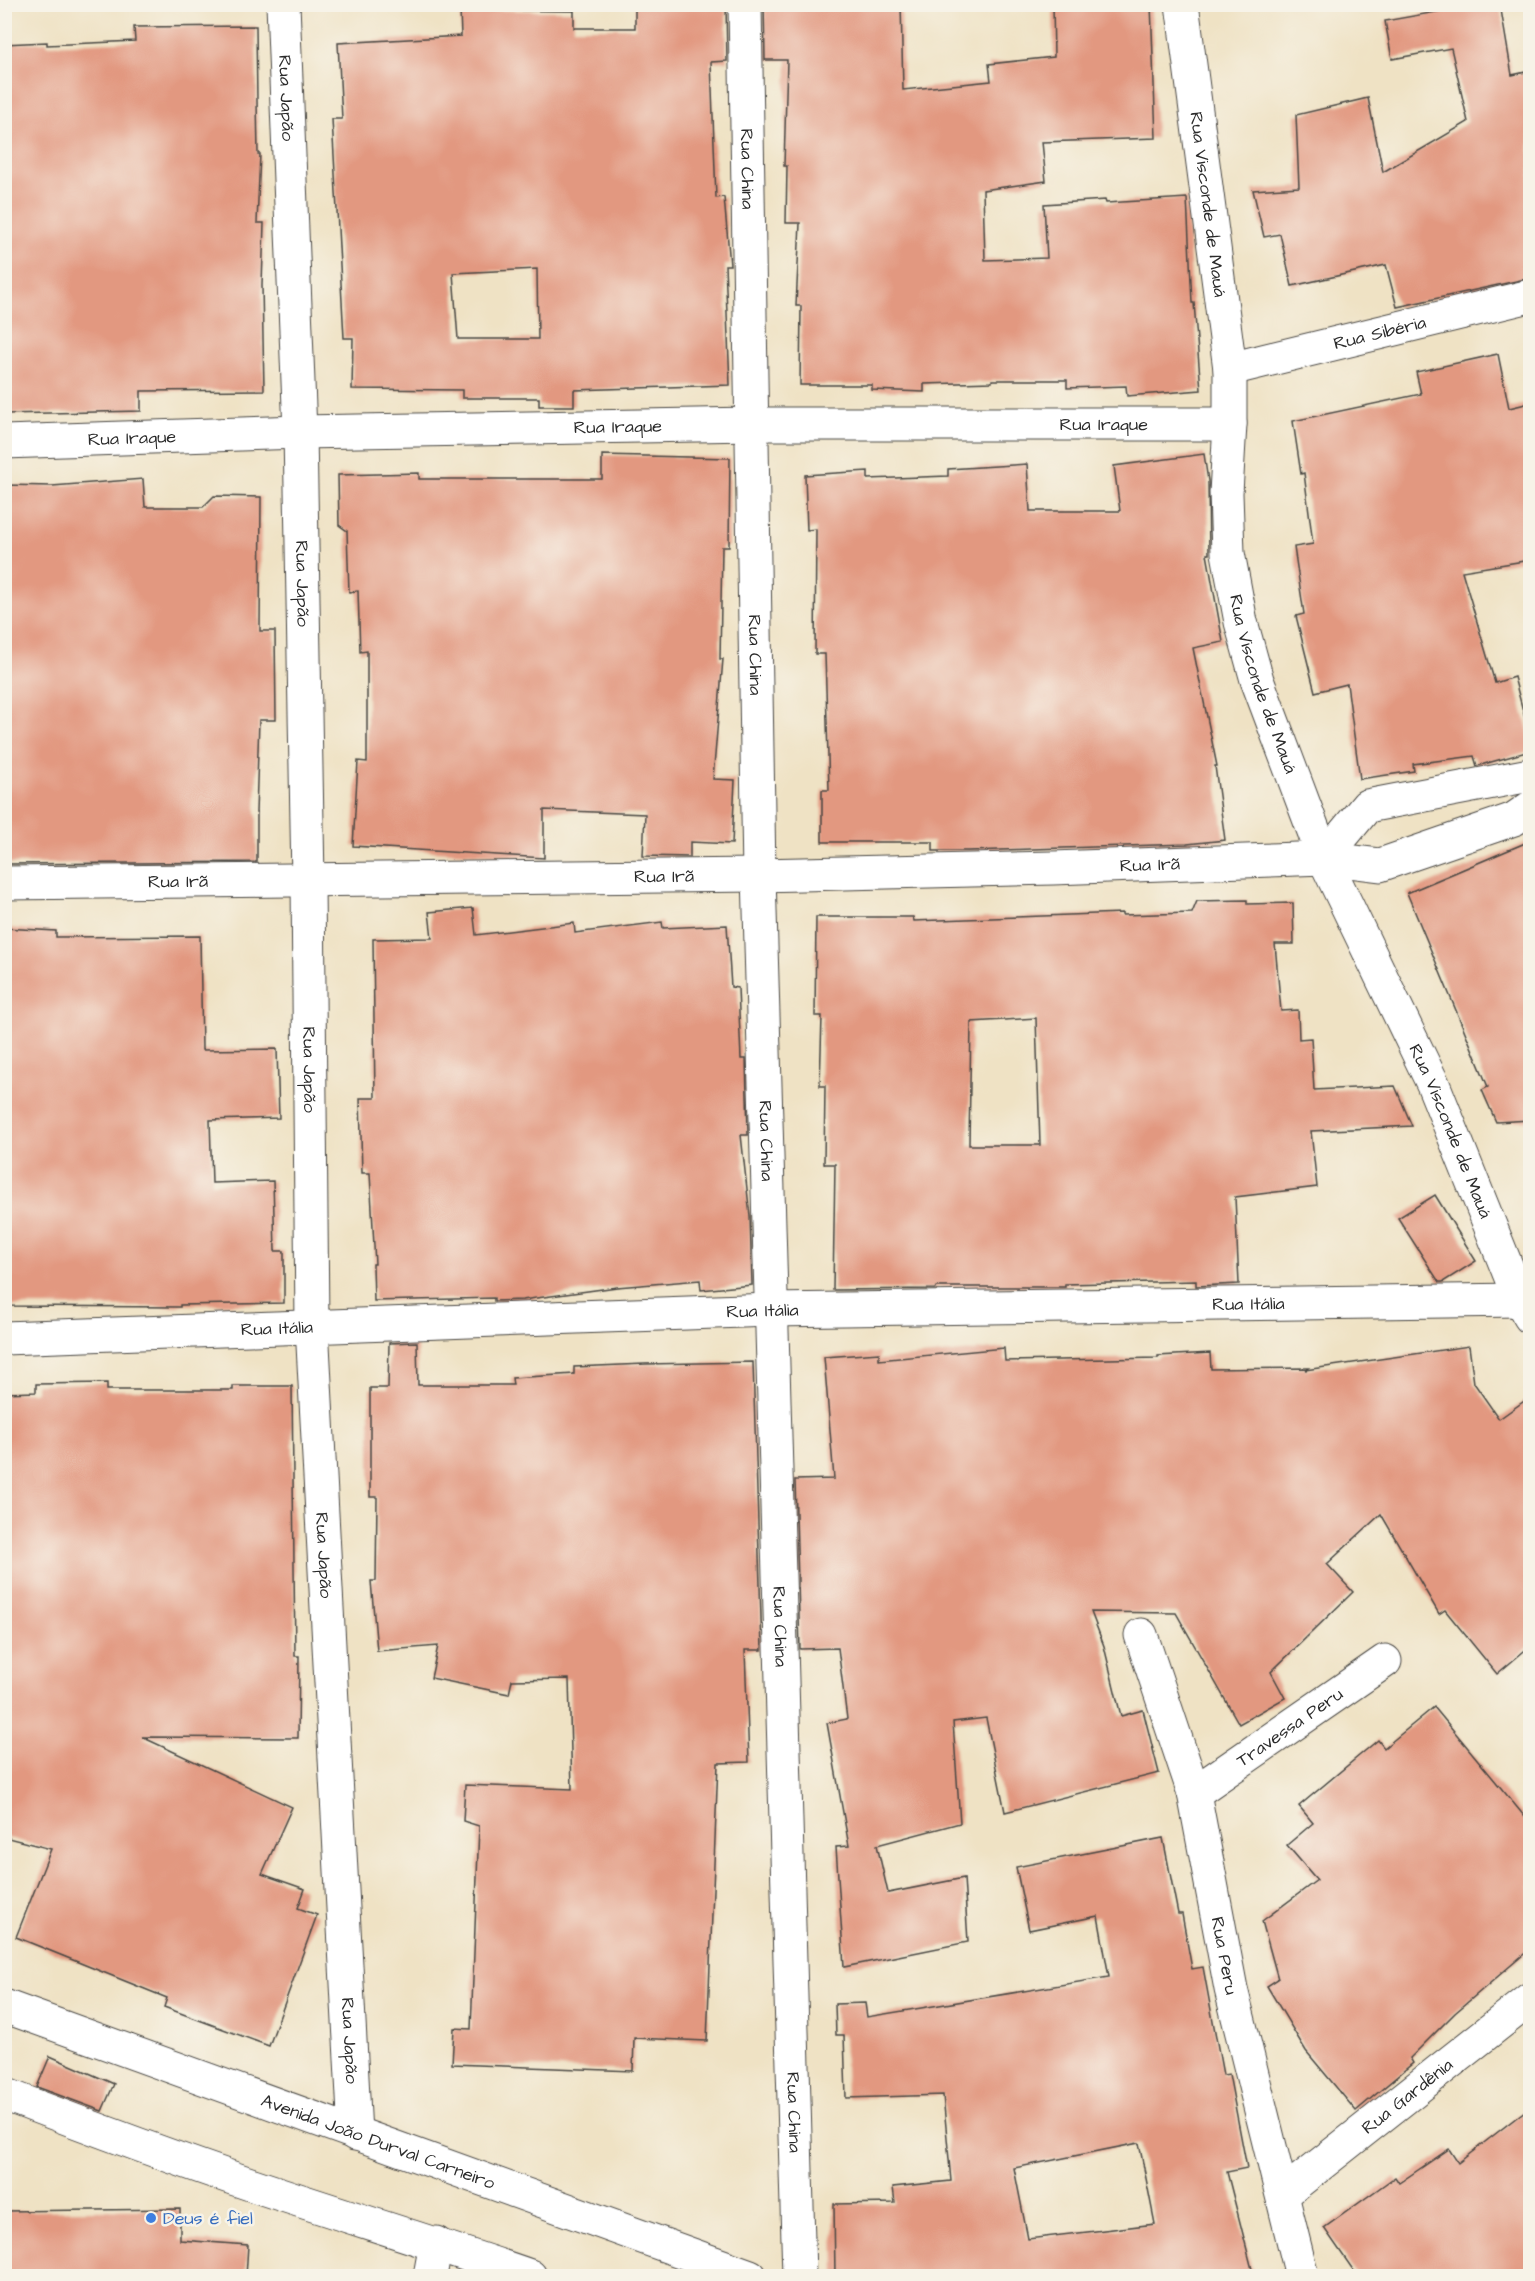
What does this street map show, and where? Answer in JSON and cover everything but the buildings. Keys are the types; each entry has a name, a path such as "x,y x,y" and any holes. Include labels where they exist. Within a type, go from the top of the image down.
{"street":[{"name":"Rua Japão","path":"284,4 300,432 308,881 312,1326 355,2134"},
{"name":"Rua China","path":"745,4 759,875 799,2277"},
{"name":"Rua Visconde de Mauá","path":"1182,4 1230,369 1226,493 1228,553 1241,622 1257,680 1324,858 1433,1084 1526,1309"},
{"name":"Rua Sibéria","path":"1230,369 1530,296"},
{"name":"Rua Iraque","path":"4,442 300,432 752,424 1230,424"},
{"path":"1324,858 1367,806 1530,775"},
{"name":"Rua Irã","path":"4,883 759,875 1053,868 1324,858 1380,865 1514,819 1530,808"},
{"name":"Rua Itália","path":"4,1338 771,1310 1526,1309"},
{"name":"Rua Peru","path":"1141,1635 1194,1793 1232,1989 1302,2277"},
{"name":"Travessa Peru","path":"1194,1793 1385,1661"},
{"name":"Rua Gardênia","path":"1283,2194 1530,1999"},
{"name":"Avenida João Durval Carneiro","path":"4,2006 750,2277"},
{"path":"4,2094 113,2136 530,2277"},
{"path":"430,2277 436,2244"}],"place":[{"name":"Deus é fiel","path":"151,2218"}]}
